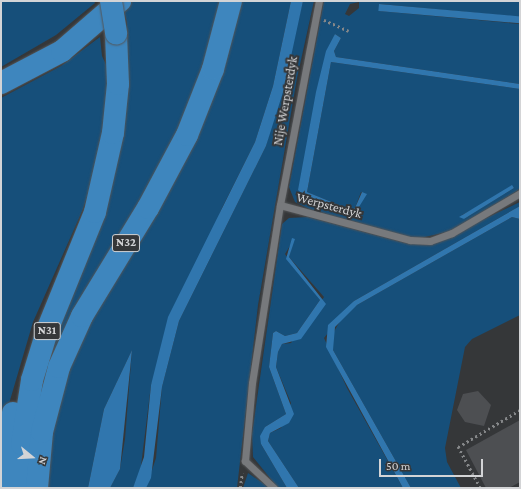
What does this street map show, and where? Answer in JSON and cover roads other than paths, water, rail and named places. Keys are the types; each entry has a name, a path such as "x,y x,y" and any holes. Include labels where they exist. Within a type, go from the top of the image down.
{"highway":[{"name":"N31","path":"22,488 22,444 32,380 48,328 95,212 116,116 116,34 111,1"},
{"path":"1,83 62,51 120,1"},
{"name":"N32","path":"37,488 42,432 59,367 82,316 148,208 187,135 213,69 231,1"},
{"name":"N31","path":"1,483 13,413 30,354 101,181"}],"lane":[{"name":"Nije Werpsterdyk","path":"280,205 319,1"},
{"name":"Werpsterdyk","path":"274,488 245,461 252,383 280,205 410,240 430,241 520,193"}]}
